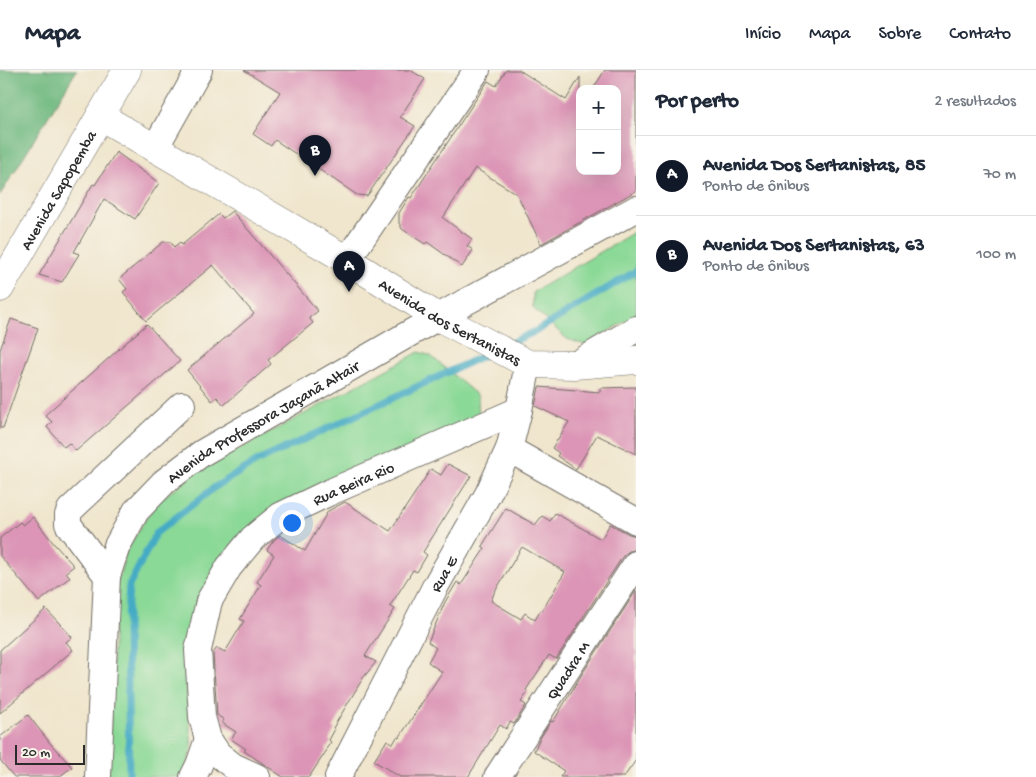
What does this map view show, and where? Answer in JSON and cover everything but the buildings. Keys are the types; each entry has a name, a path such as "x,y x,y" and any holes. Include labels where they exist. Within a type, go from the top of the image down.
{"main road":[{"name":"Avenida Sapopemba","path":"0,288 127,70"},
{"name":"Avenida dos Sertanistas","path":"100,116 348,260 438,317 521,360 575,365 636,360"}],"street":[{"path":"155,148 199,70"},
{"path":"348,260 477,70"},
{"name":"Avenida Professora Jaçanã Altair","path":"98,777 107,576 117,546 136,511 164,482 202,453 438,317 636,209"},
{"path":"575,365 636,329"},
{"name":"Rua E","path":"338,777 435,586 488,494 509,448 519,410 521,360"},
{"path":"107,576 68,524 70,510 182,405"},
{"name":"Rua Beira Rio","path":"257,777 233,766 218,754 208,739 202,717 198,650 209,601 229,567 252,538 280,516 328,493 519,410"},
{"path":"509,448 636,521"},
{"name":"Quadra M","path":"497,777 636,564"},
{"path":"193,777 202,759 208,739"}],"green space":[{"path":"0,70 77,70 0,195"},
{"path":"636,231 636,315 585,345 567,339 533,308 533,292"},
{"path":"419,352 431,356 478,396 479,420 266,512 187,649 185,672 192,748 184,777 108,777 115,592 126,552 147,517 161,499 197,472"}],"waterway":[{"path":"506,345 536,331 636,271"},
{"path":"129,777 127,619 129,586 156,533 215,487 258,461 489,353"}],"place":[{"name":"Avenida Dos Sertanistas, 63","path":"315,176"},
{"name":"Avenida Dos Sertanistas, 85","path":"349,292"}]}
